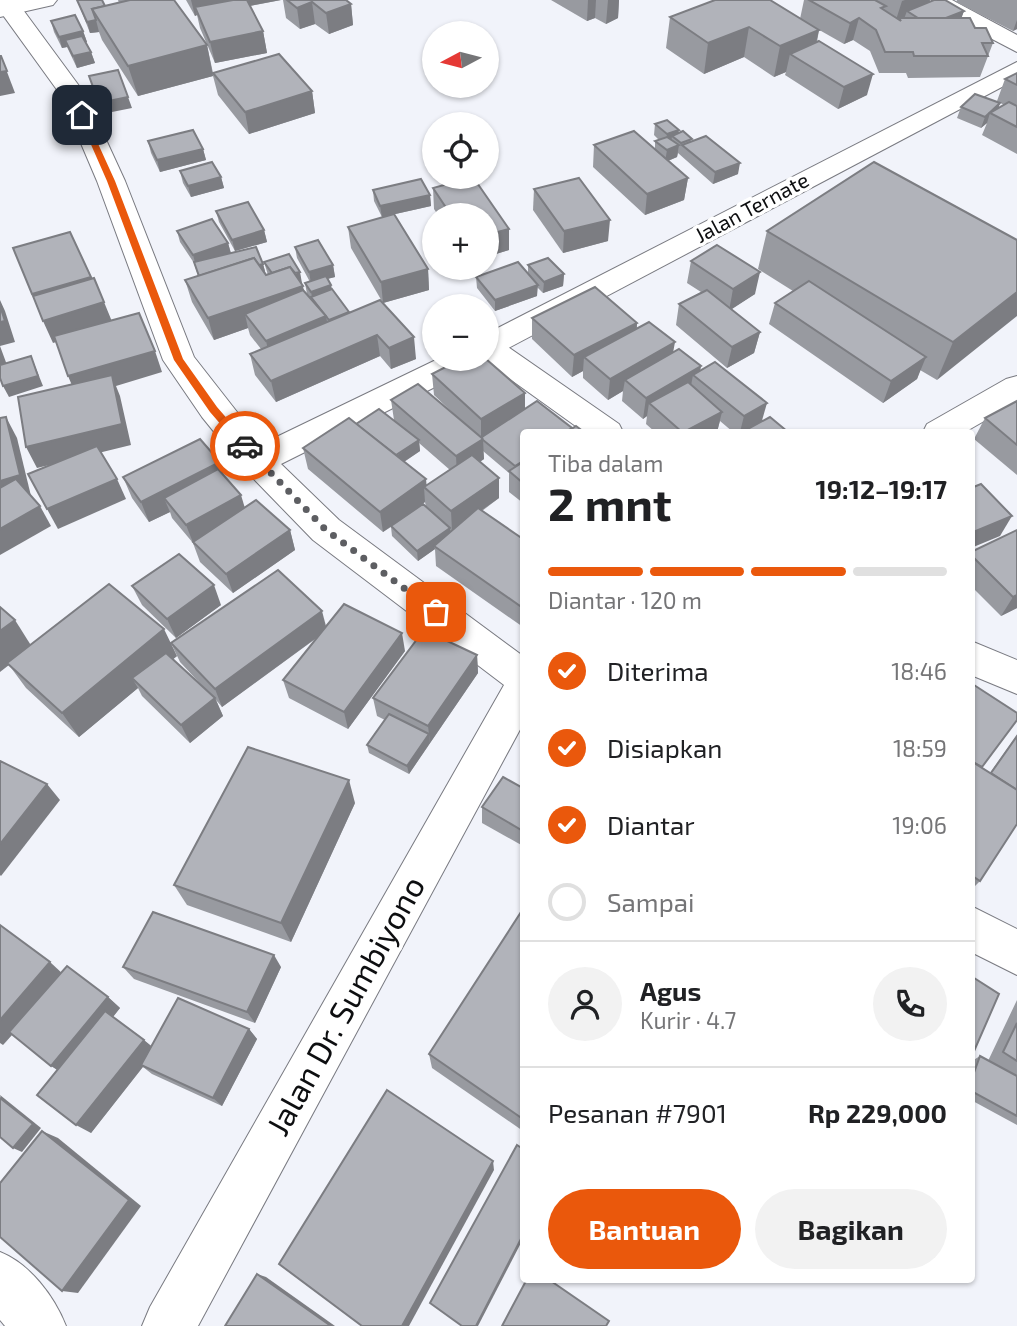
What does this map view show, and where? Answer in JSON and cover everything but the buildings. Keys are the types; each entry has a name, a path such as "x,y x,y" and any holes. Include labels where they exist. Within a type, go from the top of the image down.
{"street":[{"path":"46,0 4,6 72,94 111,181 179,360 214,409 257,461 326,530 520,676"},
{"path":"935,0 1017,45"},
{"name":"Jalan Ternate","path":"499,341 1017,69"},
{"path":"499,356 603,429"},
{"path":"257,461 440,371"},
{"path":"944,429 1017,387"},
{"path":"975,659 1017,678"},
{"name":"Jalan Dr. Sumbiyono","path":"169,1326 520,692"},
{"path":"975,930 1017,953"},
{"path":"0,1278 39,1326"}],"way so far":[{"path":"245,446 326,530 436,612"}],"route":[{"path":"82,115 111,181 179,360 245,446"}]}
